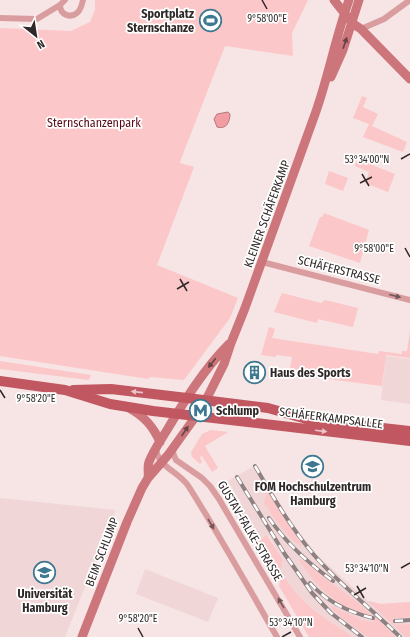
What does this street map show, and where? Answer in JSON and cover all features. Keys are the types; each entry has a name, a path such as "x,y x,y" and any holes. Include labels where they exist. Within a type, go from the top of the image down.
{"main road":[{"path":"334,0 352,23 361,29 410,79"},
{"path":"334,0 339,29"},
{"name":"KLEINER SCHÄFERKAMP","path":"323,92 340,56 352,23 358,0"},
{"path":"348,1 361,29"},
{"name":"KLEINER SCHÄFERKAMP","path":"205,400 224,364 230,343 245,308 323,92 339,29 348,1"},
{"name":"KLEINER SCHÄFERKAMP","path":"187,398 213,361 230,343"},
{"path":"0,381 65,390"},
{"name":"SCHÄFERKAMPSALLEE","path":"65,390 111,389 205,400 268,408 310,420 410,431"},
{"name":"SCHÄFERKAMPSALLEE","path":"65,390 110,404 177,414 410,441"},
{"name":"BEIM SCHLUMP","path":"148,478 149,463 158,445 187,398"},
{"name":"BEIM SCHLUMP","path":"82,637 127,522 148,478 175,446 196,416 205,400"},
{"path":"125,406 138,413 148,422 155,431 158,445"}],"street":[{"path":"63,2 60,10 67,16 71,16 78,12 84,0"},
{"path":"361,29 384,18 410,0"},
{"path":"0,18 37,19 63,2"},
{"name":"SCHÄFERSTRASSE","path":"262,262 410,300"},
{"path":"158,445 158,456 162,462 188,485 277,637"},
{"name":"GUSTAV-FALKE-STRASSE","path":"175,446 173,453 176,460 202,478 219,499 300,637"}],"shaded area":[{"path":"228,112 230,117 227,125 220,128 217,127 214,119 217,114"},
{"path":"386,356 410,359 410,404 381,400"},
{"path":"256,465 290,520 316,554 368,601 381,604 410,602 410,637 353,637 326,619 303,600 293,589 281,571 283,560 269,536 267,535 257,541 237,506 241,503 228,481"},
{"name":"Universität Hamburg","path":"0,498 116,510 65,637 0,637"},
{"path":"145,569 218,598 208,622 136,594"}],"green space":[{"name":"Sternschanzenpark","path":"95,0 308,0 292,33 293,56 225,46 181,159 180,163 194,167 157,265 238,298 230,318 184,380 150,377 148,379 0,356 0,28 71,31 90,22 95,10"},
{"path":"362,96 367,98 363,107 378,114 372,126 407,142 403,152 363,137 369,124 353,118"},
{"path":"357,159 395,174 388,192 365,183 369,172 355,166"},
{"path":"329,171 348,178 343,191 325,184"},
{"path":"324,213 369,230 360,263 309,246 320,217 322,217"},
{"path":"282,293 321,303 325,300 358,308 353,327 318,319 317,323 274,312"},
{"path":"269,327 275,329 272,338 378,354 379,351 402,354 402,351 407,351 410,331 410,358 386,355 382,386 289,374 292,357 261,355"},
{"path":"0,361 91,375 89,380 0,369"},
{"path":"211,430 228,432 205,446 218,468 212,472 202,456 200,457 202,462 200,464 192,457 191,452 202,434"},
{"path":"265,488 302,545 301,546 285,532 264,503 266,495 263,489"},
{"path":"267,535 283,560 281,571 296,593 314,610 353,637 309,637 279,586 280,577 273,571 274,567 262,561 261,549 257,541"},
{"path":"301,559 355,600 372,615 349,608 330,596 313,580 299,560"},
{"path":"368,601 381,604 410,602 410,617 395,618 395,625 410,624 410,637 406,637"},
{"path":"332,606 362,620 373,622 374,615 396,637 368,637 343,619 331,608"}],"railway":[{"path":"255,466 290,523 314,555 334,577 400,637"},
{"path":"237,477 284,553 312,593 331,613 362,637"},
{"path":"269,518 298,552 333,581"},
{"path":"310,583 324,596 338,605 355,613 373,618"},
{"path":"395,621 410,620"}],"place":[{"name":"Sportplatz Sternschanze","path":"210,21"},
{"name":"Haus des Sports","path":"254,373"},
{"name":"Schlump","path":"200,411"},
{"name":"FOM Hochschulzentrum Hamburg","path":"313,466"},
{"name":"Universität Hamburg","path":"45,573"}]}
